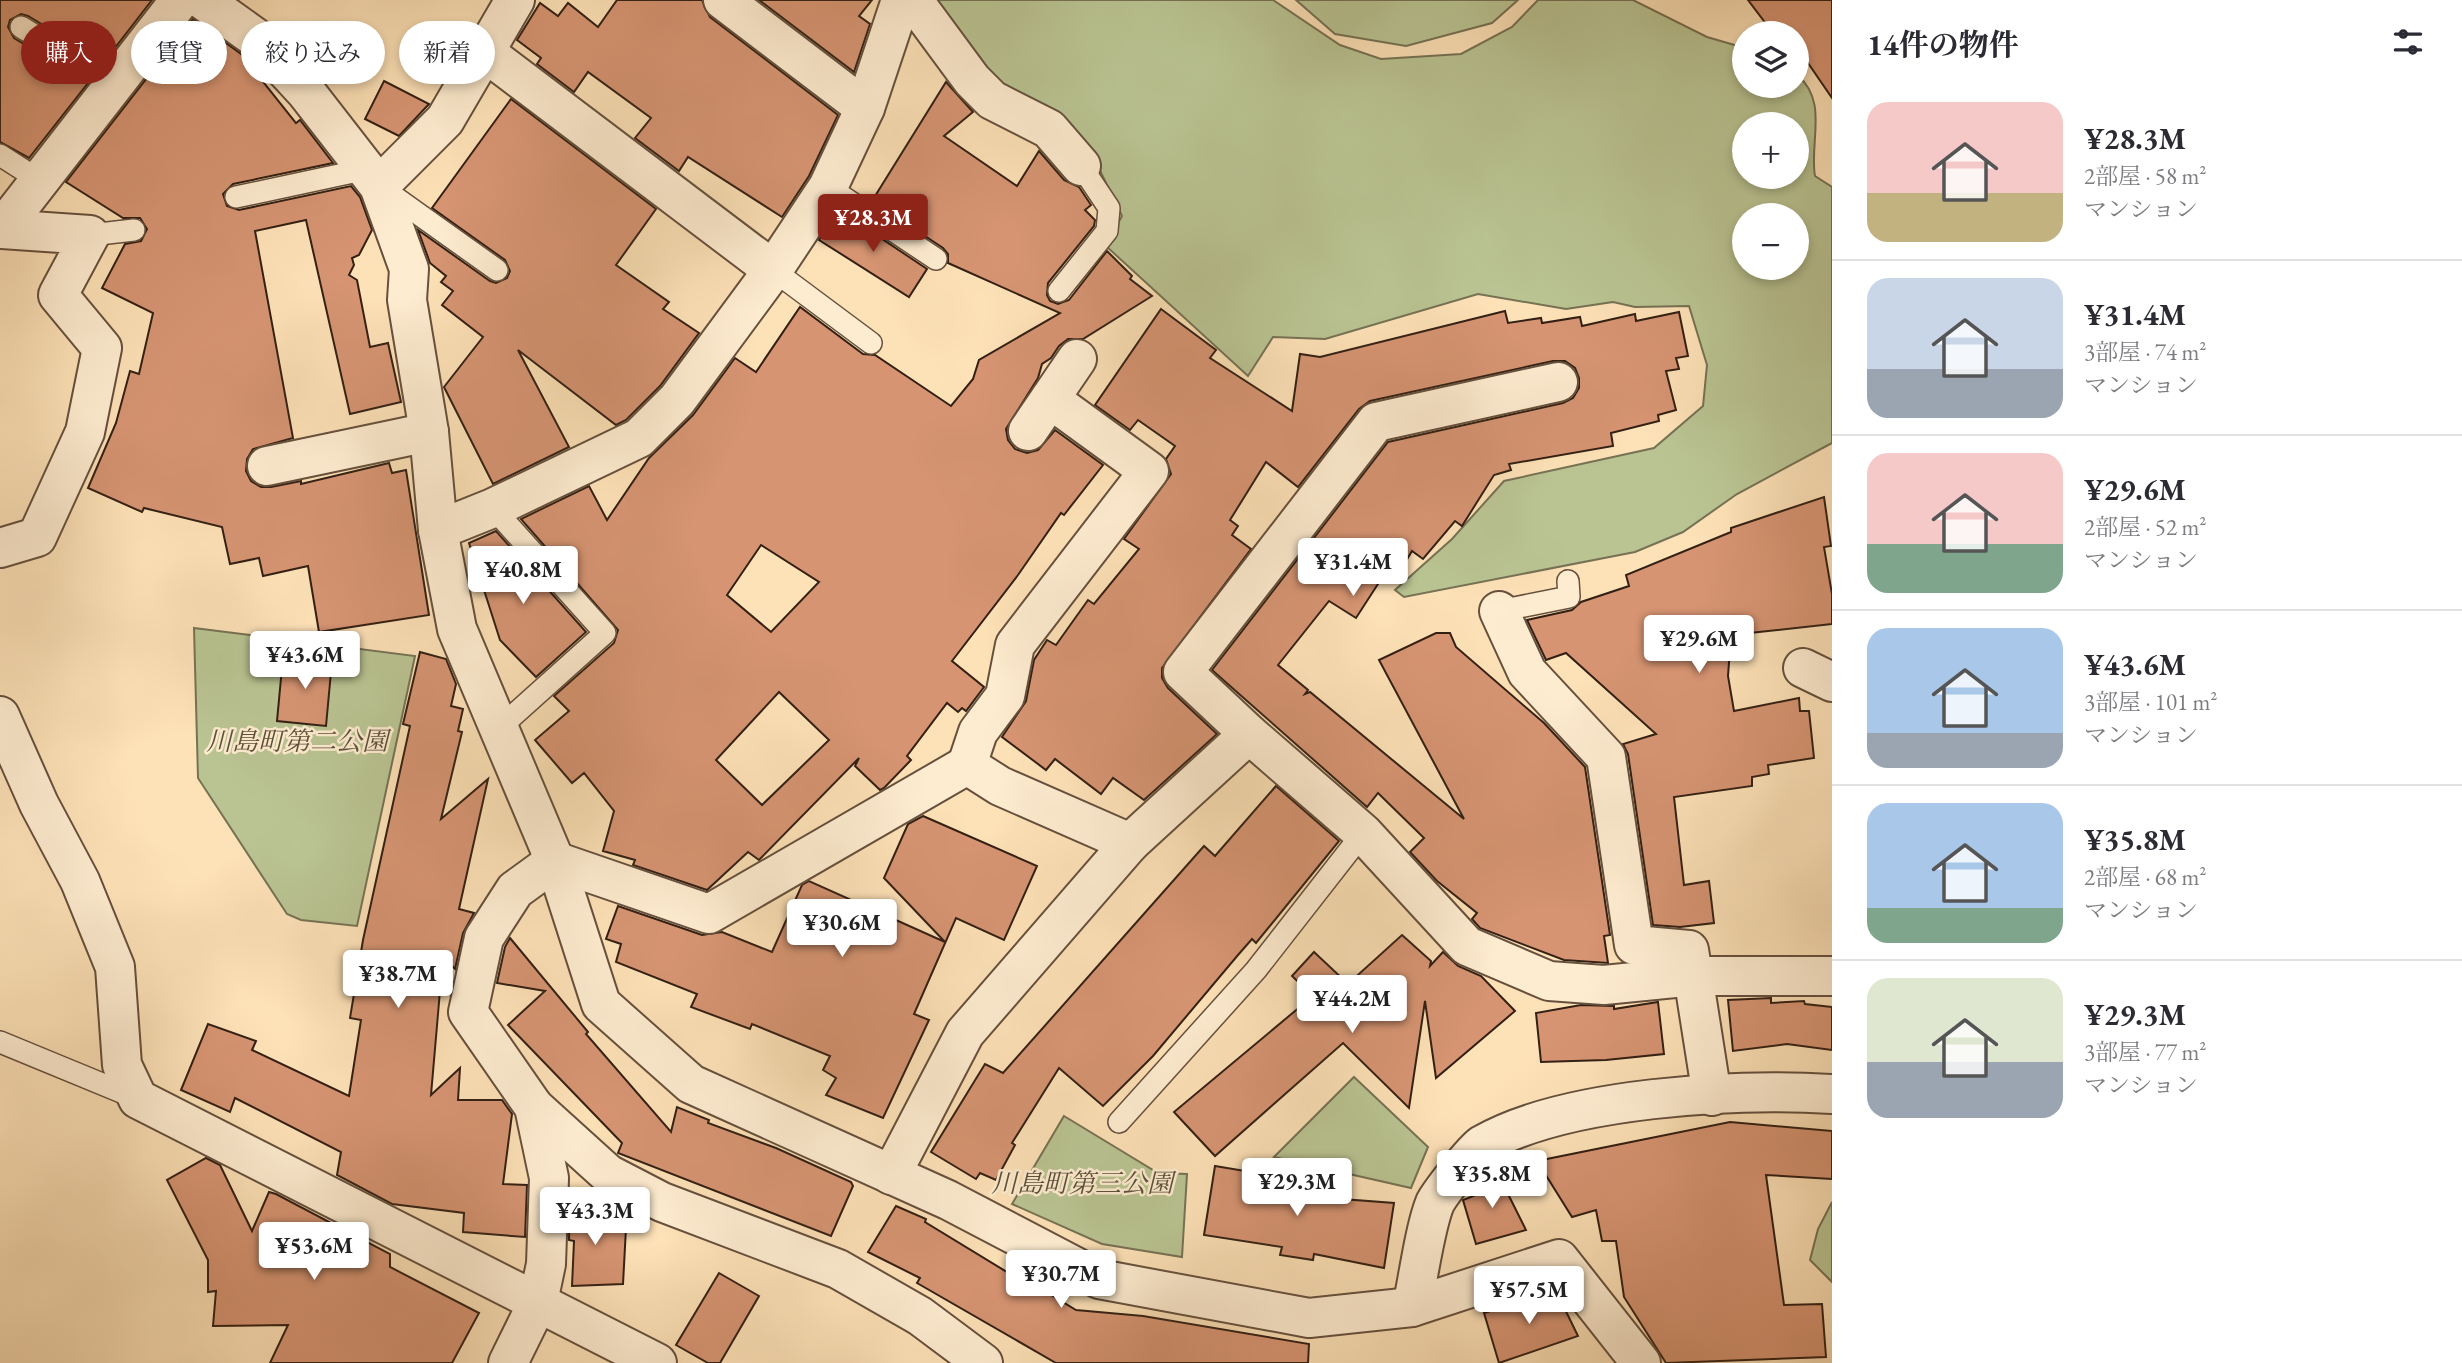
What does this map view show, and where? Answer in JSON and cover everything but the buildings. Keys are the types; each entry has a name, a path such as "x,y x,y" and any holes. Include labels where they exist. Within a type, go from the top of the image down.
{"street":[{"path":"117,80 180,0"},
{"path":"203,0 256,38 306,92 373,177 409,269 407,300 429,432 438,530 457,629 497,730 555,861 601,1004 691,1084 948,1200 1099,1279 1309,1318 1412,1307 1559,1259 1641,1363"},
{"path":"495,37 515,0"},
{"path":"723,0 865,108"},
{"path":"438,530 493,508 639,438 677,400 774,270 828,187 865,108 901,0"},
{"path":"913,0 972,80 992,100 1049,129 1081,166"},
{"path":"495,60 774,270"},
{"path":"0,548 37,537 85,432 103,348 58,295 90,235 2,229 114,84"},
{"path":"373,177 445,120 467,84"},
{"path":"1028,431 1077,359"},
{"path":"1558,382 1376,422 1183,673 1363,833 1467,946 1549,981 1604,985 1695,976 1832,976"},
{"path":"555,861 709,914 967,765 978,732 1005,696 1015,645 1149,471 1050,399"},
{"path":"267,466 429,432"},
{"path":"1499,611 1527,672 1606,757 1634,945 1689,950 1712,1096"},
{"path":"0,716 39,804 80,881 115,967 122,1065 138,1099 657,1363"},
{"path":"891,1175 965,1033 1130,843 1249,734"},
{"path":"967,765 1000,786 1130,843"},
{"path":"555,861 515,890 484,938 468,1012 534,1107 608,1174 662,1202 838,1269 920,1316 983,1363"},
{"path":"1412,1307 1435,1203 1480,1146 1561,1113 1712,1096 1793,1091 1832,1094"},
{"path":"508,1363 538,1302 546,1264 549,1178 534,1107"}],"lane":[{"path":"0,155 39,180"},
{"path":"1059,291 1107,231 1109,208 1081,166"},
{"path":"236,197 373,177 497,270"},
{"path":"828,187 936,259"},
{"path":"90,235 134,230"},
{"path":"774,270 871,343"},
{"path":"493,508 605,633 497,730"},
{"path":"1499,611 1569,597 1568,581"},
{"path":"1119,1122 1256,970 1363,833"},
{"path":"0,1042 138,1099"}],"green space":[{"path":"925,0 1273,0 1340,45 1381,59 1461,54 1512,27 1538,0 1633,0 1707,37 1732,44 1732,98 1809,98 1809,90 1816,123 1815,176 1832,187 1832,443 1737,494 1683,532 1635,552 1404,597 1395,590 1452,539 1504,481 1654,448 1703,406 1707,365 1689,306 1635,307 1613,302 1566,309 1478,294 1325,339 1273,337 1248,376 1106,246 1122,216 1092,154 973,73"},
{"path":"1296,0 1518,0 1492,23 1406,46 1335,34"},
{"name":"川島町第二公園","path":"194,628 415,656 357,926 301,920 287,914 198,778"},
{"path":"1354,1077 1428,1147 1411,1188 1274,1157"},
{"name":"川島町第三公園","path":"1064,1116 1158,1173 1187,1174 1182,1257 1102,1244 1012,1204"},
{"path":"1832,1202 1832,1282 1810,1260 1818,1229"}]}
